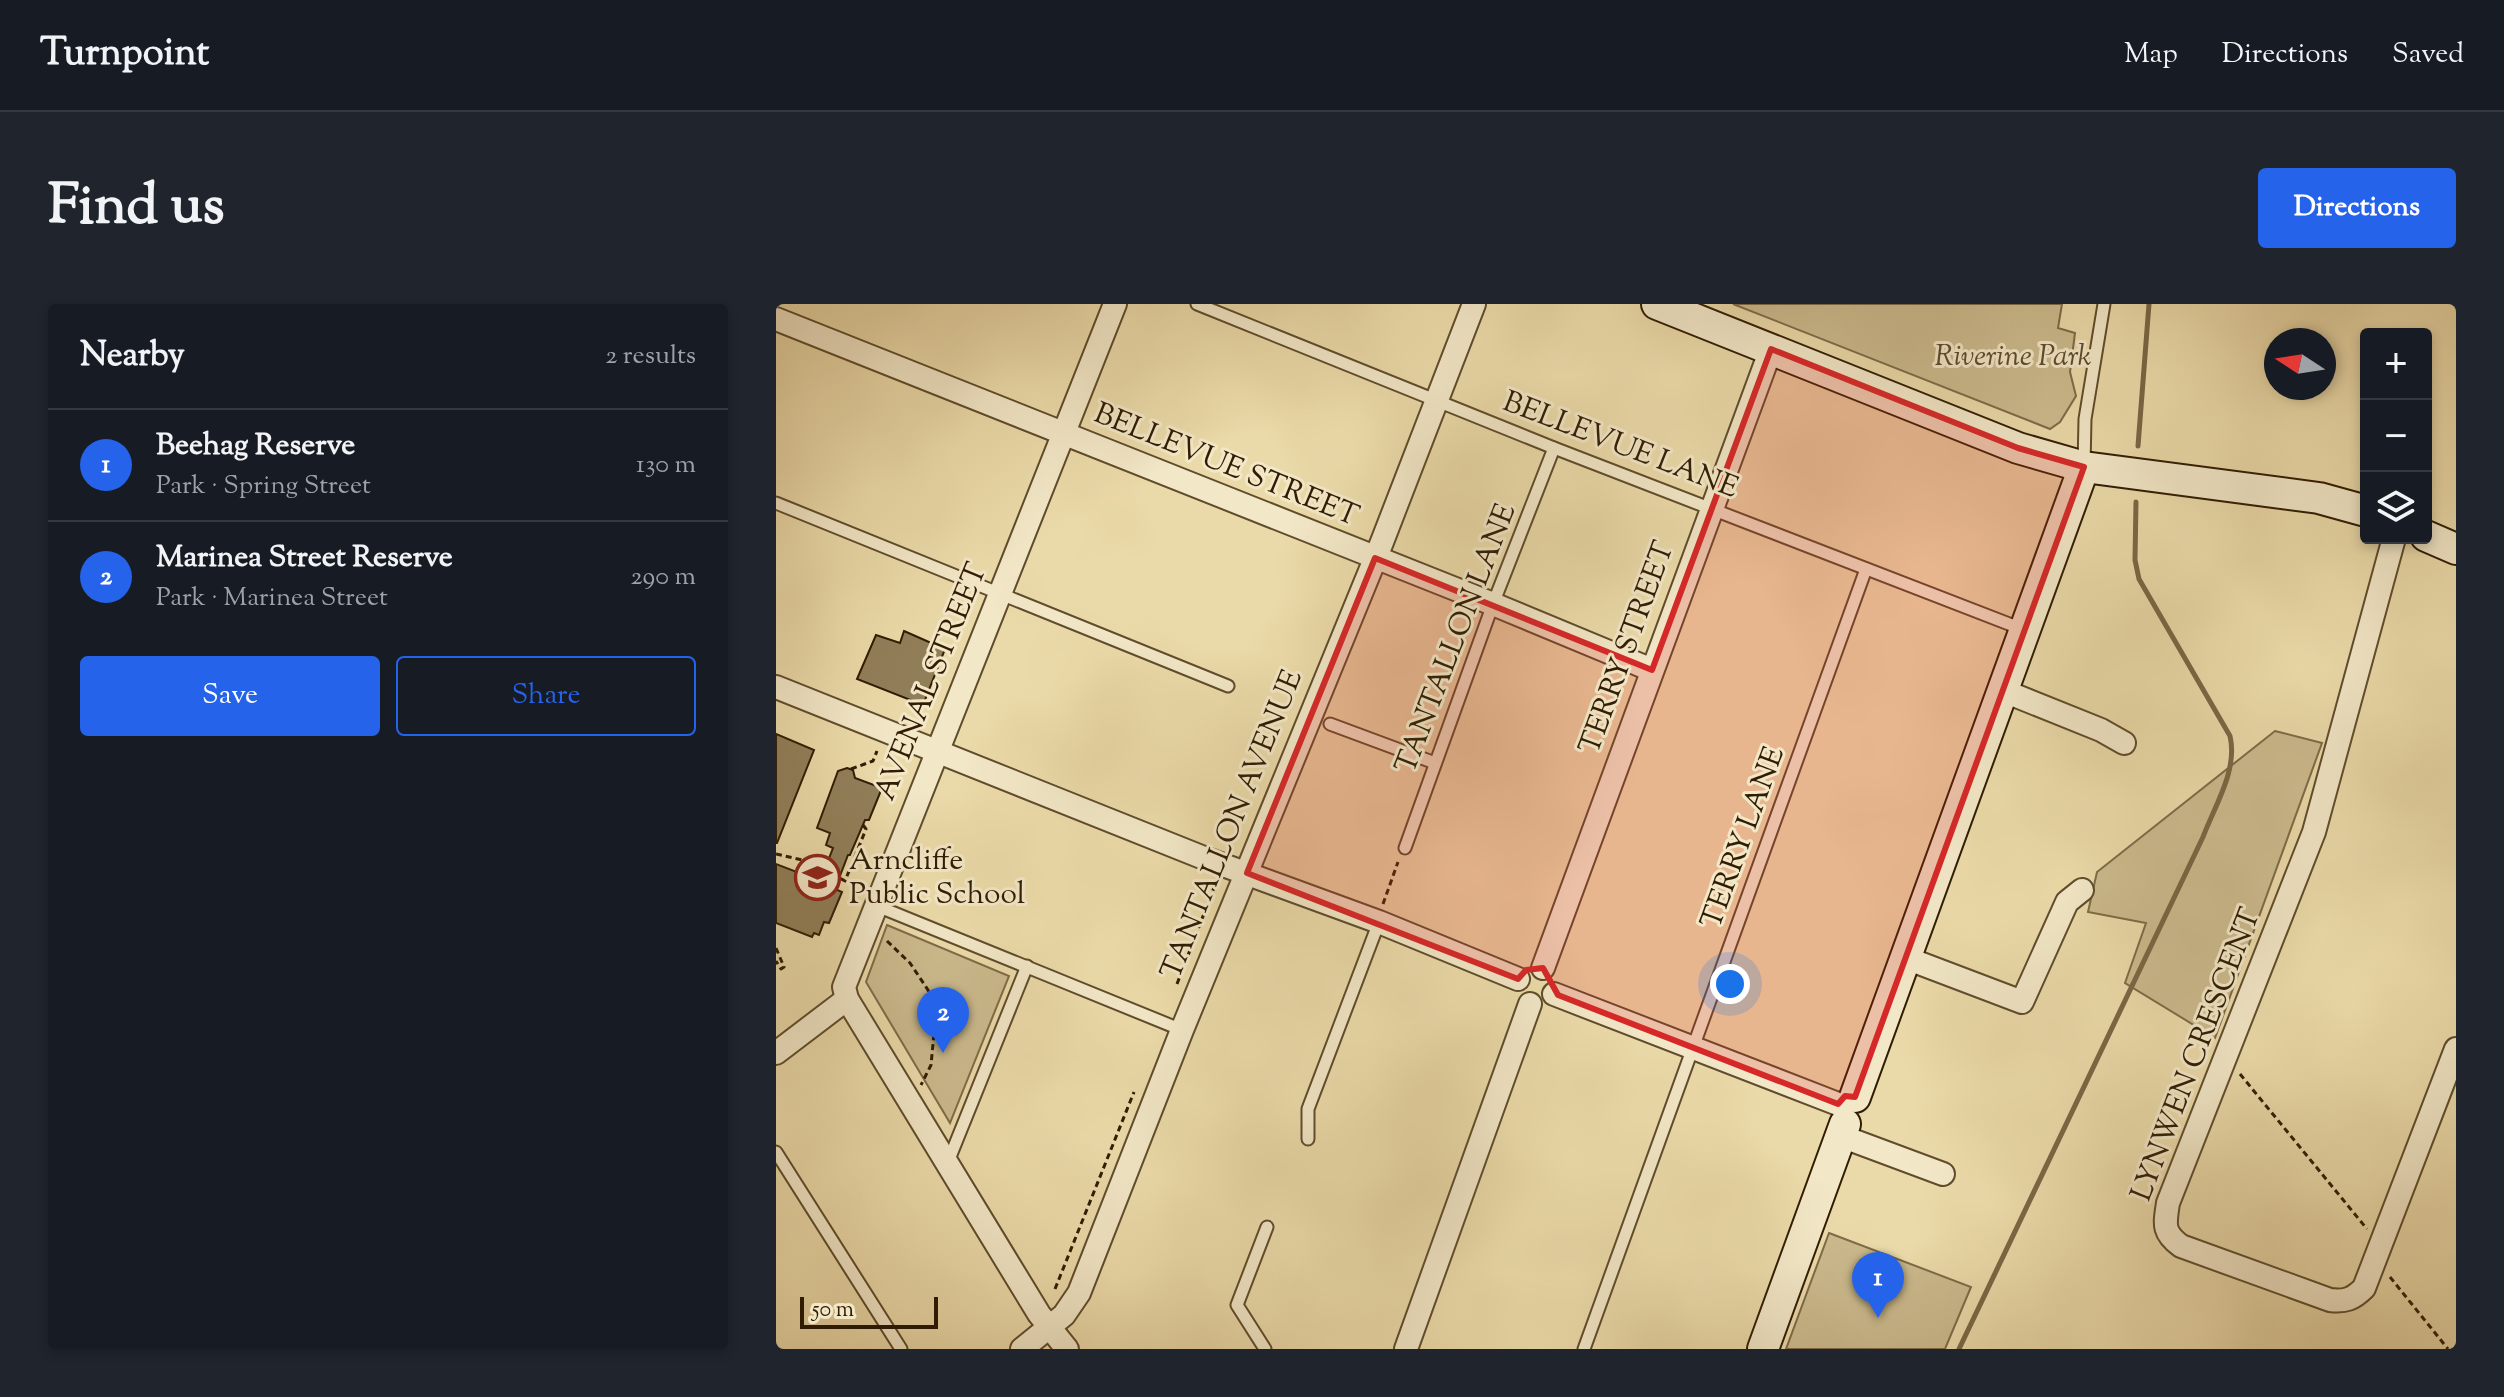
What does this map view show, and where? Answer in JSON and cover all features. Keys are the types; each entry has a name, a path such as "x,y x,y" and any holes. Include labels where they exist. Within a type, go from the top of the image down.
{"street":[{"name":"AVENAL STREET","path":"847,999 844,987 1115,304"},
{"name":"TANTALLON AVENUE","path":"1022,1349 1064,1315 1079,1293 1474,304"},
{"path":"1657,304 2018,448 2084,467 2319,498 2360,509"},
{"name":"BELLEVUE STREET","path":"776,319 1652,670"},
{"name":"TERRY STREET","path":"1543,968 1771,349"},
{"path":"1763,1349 1845,1115 1906,958 2084,467"},
{"path":"2432,539 2456,549"},
{"name":"LYNWEN CRESCENT","path":"2392,544 2314,832 2168,1203 2165,1224 2169,1237 2181,1246 2330,1300 2343,1302 2354,1297 2364,1288 2456,1049"},
{"path":"776,687 1518,979"},
{"path":"2004,691 2101,730 2124,743"},
{"path":"1906,958 2022,1002 2067,902 2082,890"},
{"path":"1543,968 1553,975 1554,994 1544,1004 1530,1004 1519,994 1518,979 1526,970 1543,968"},
{"path":"1554,994 1694,1048 1845,1115 1943,1174"},
{"path":"776,1053 847,999 1039,1314 1067,1349"},
{"path":"1406,1349 1530,1004"}],"lane":[{"name":"BELLEVUE LANE","path":"1197,304 1554,448 2026,631"},
{"path":"2084,467 2085,419 2104,304"},
{"name":"TANTALLON LANE","path":"1405,848 1493,604 1554,448"},
{"path":"776,503 1228,686"},
{"name":"TERRY LANE","path":"1584,1349 1866,569"},
{"path":"1330,724 1435,763"},
{"path":"877,906 1182,1030"},
{"path":"1308,1139 1308,1109 1379,922"},
{"path":"948,1163 1027,966"},
{"path":"776,1152 901,1349"},
{"path":"1265,1349 1237,1305 1267,1227"}],"path":[{"path":"851,769 873,761 877,751"},
{"path":"776,854 811,862 845,881 866,829 863,825"},
{"path":"1388,887 1393,872"},
{"path":"887,941 910,963 928,990 936,1013 931,1065 925,1081 909,1099"},
{"path":"776,948 784,967 781,969 776,961"},
{"path":"2226,1057 2371,1234 2375,1259 2448,1349"}],"highlighted area":[{"path":"1771,349 2018,448 2084,467 1855,1097 1845,1096 1838,1104 1558,995 1543,968 1526,970 1518,979 1247,873 1375,558 1652,670"}],"green space":[{"name":"Riverine Park","path":"1733,304 2062,304 2058,328 2075,333 2070,372 2076,396 2060,422 2050,429"},
{"path":"2275,731 2322,743 2215,1038 2125,983 2146,923 2088,912 2097,872"},
{"path":"887,925 1009,976 950,1123 866,982"},
{"path":"1829,1233 1971,1287 1945,1349 1786,1349"}],"building":[{"path":"904,631 945,649 923,705 857,679 876,635 900,643"},
{"path":"776,734 814,750 777,843 776,843"},
{"path":"853,770 855,778 882,788 869,820 865,820 848,855 835,889 842,892 829,923 824,922 819,935 814,933 812,937 776,923 776,864 820,881 833,848 826,845 830,833 817,828 838,771"}],"waterway":[{"path":"2138,446 2149,304"},
{"path":"1959,1349 2203,837 2231,762 2230,736 2139,579 2135,560 2136,502"}],"place":[{"name":"Arncliffe Public School","path":"818,878"},
{"name":"Marinea Street Reserve","path":"943,1053"},
{"name":"Beehag Reserve","path":"1878,1318"}]}
